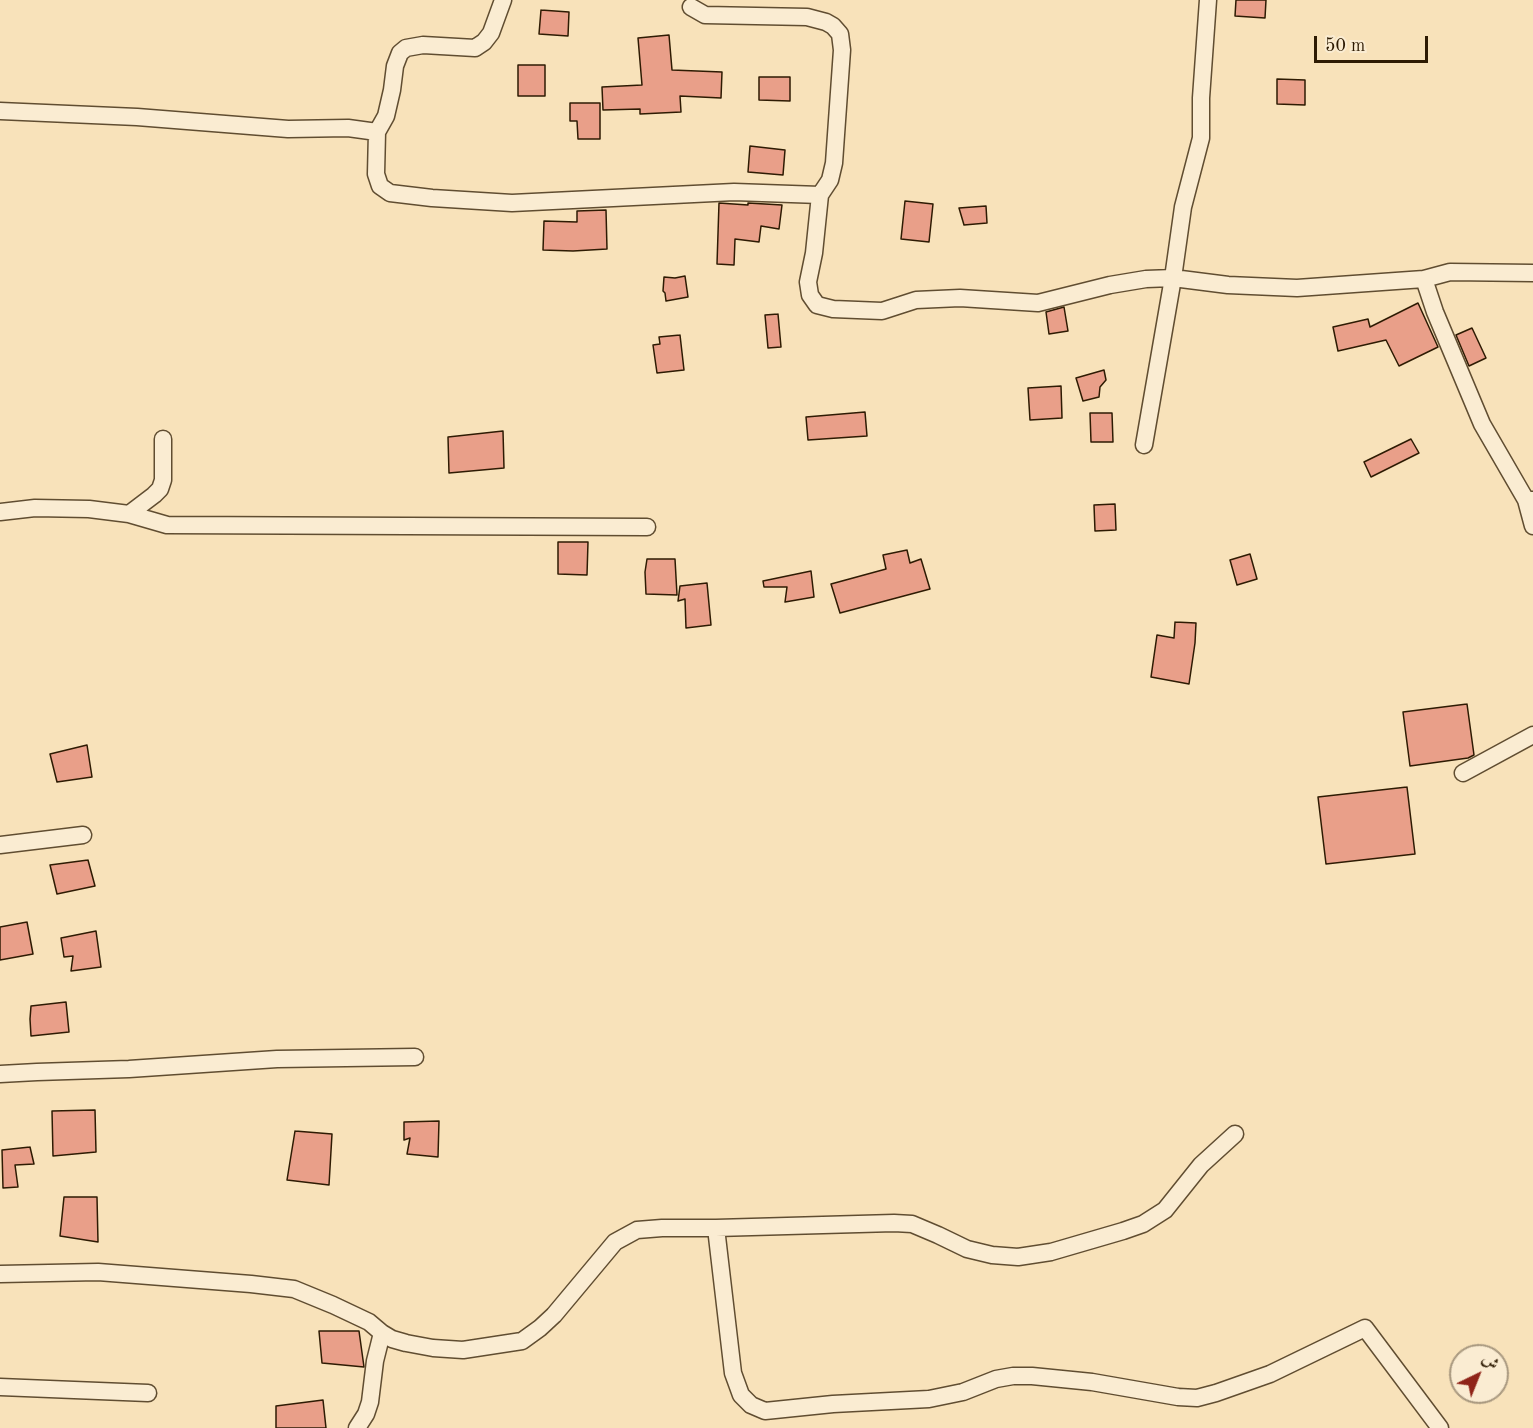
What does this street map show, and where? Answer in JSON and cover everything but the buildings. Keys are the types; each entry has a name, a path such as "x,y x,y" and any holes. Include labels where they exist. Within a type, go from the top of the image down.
{"street":[{"path":"502,0 491,33 475,48 423,45 406,48 400,52 395,66 386,116 377,132 376,174 380,186 390,193 513,203 734,192 820,195"},
{"path":"1144,445 1183,207 1201,138 1201,98 1208,0"},
{"path":"691,7 705,15 807,17 826,22 840,34 842,50 834,163 830,180 820,195 814,253 808,282 810,295 817,305 833,309 882,311 916,300 960,298 1038,303 1110,285 1146,279 1173,278 1228,285 1297,288 1424,279 1450,272 1533,273"},
{"path":"0,111 137,117 288,129 348,128 377,132"},
{"path":"1424,279 1435,312 1482,424 1529,500 1533,526"},
{"path":"129,514 160,489 163,480 164,439"},
{"path":"0,513 35,508 89,509 129,514 167,525 647,527"},
{"path":"1463,773 1533,735"},
{"path":"0,845 83,835"},
{"path":"0,1074 129,1069 277,1059 415,1057"},
{"path":"0,1274 98,1272 294,1289 369,1322 392,1339 433,1348 463,1350 522,1341 554,1315 615,1242 637,1230 912,1224 967,1249 992,1255 1018,1257 1051,1252 1143,1224 1165,1210 1201,1165 1235,1134"},
{"path":"716,1228 733,1373 741,1395 751,1405 765,1411 833,1404 929,1399 963,1392 996,1379 1013,1376 1092,1382 1178,1397 1197,1398 1270,1374 1365,1328 1440,1428"},
{"path":"357,1428 370,1402 375,1361 382,1333"},
{"path":"0,1387 148,1393"}]}
